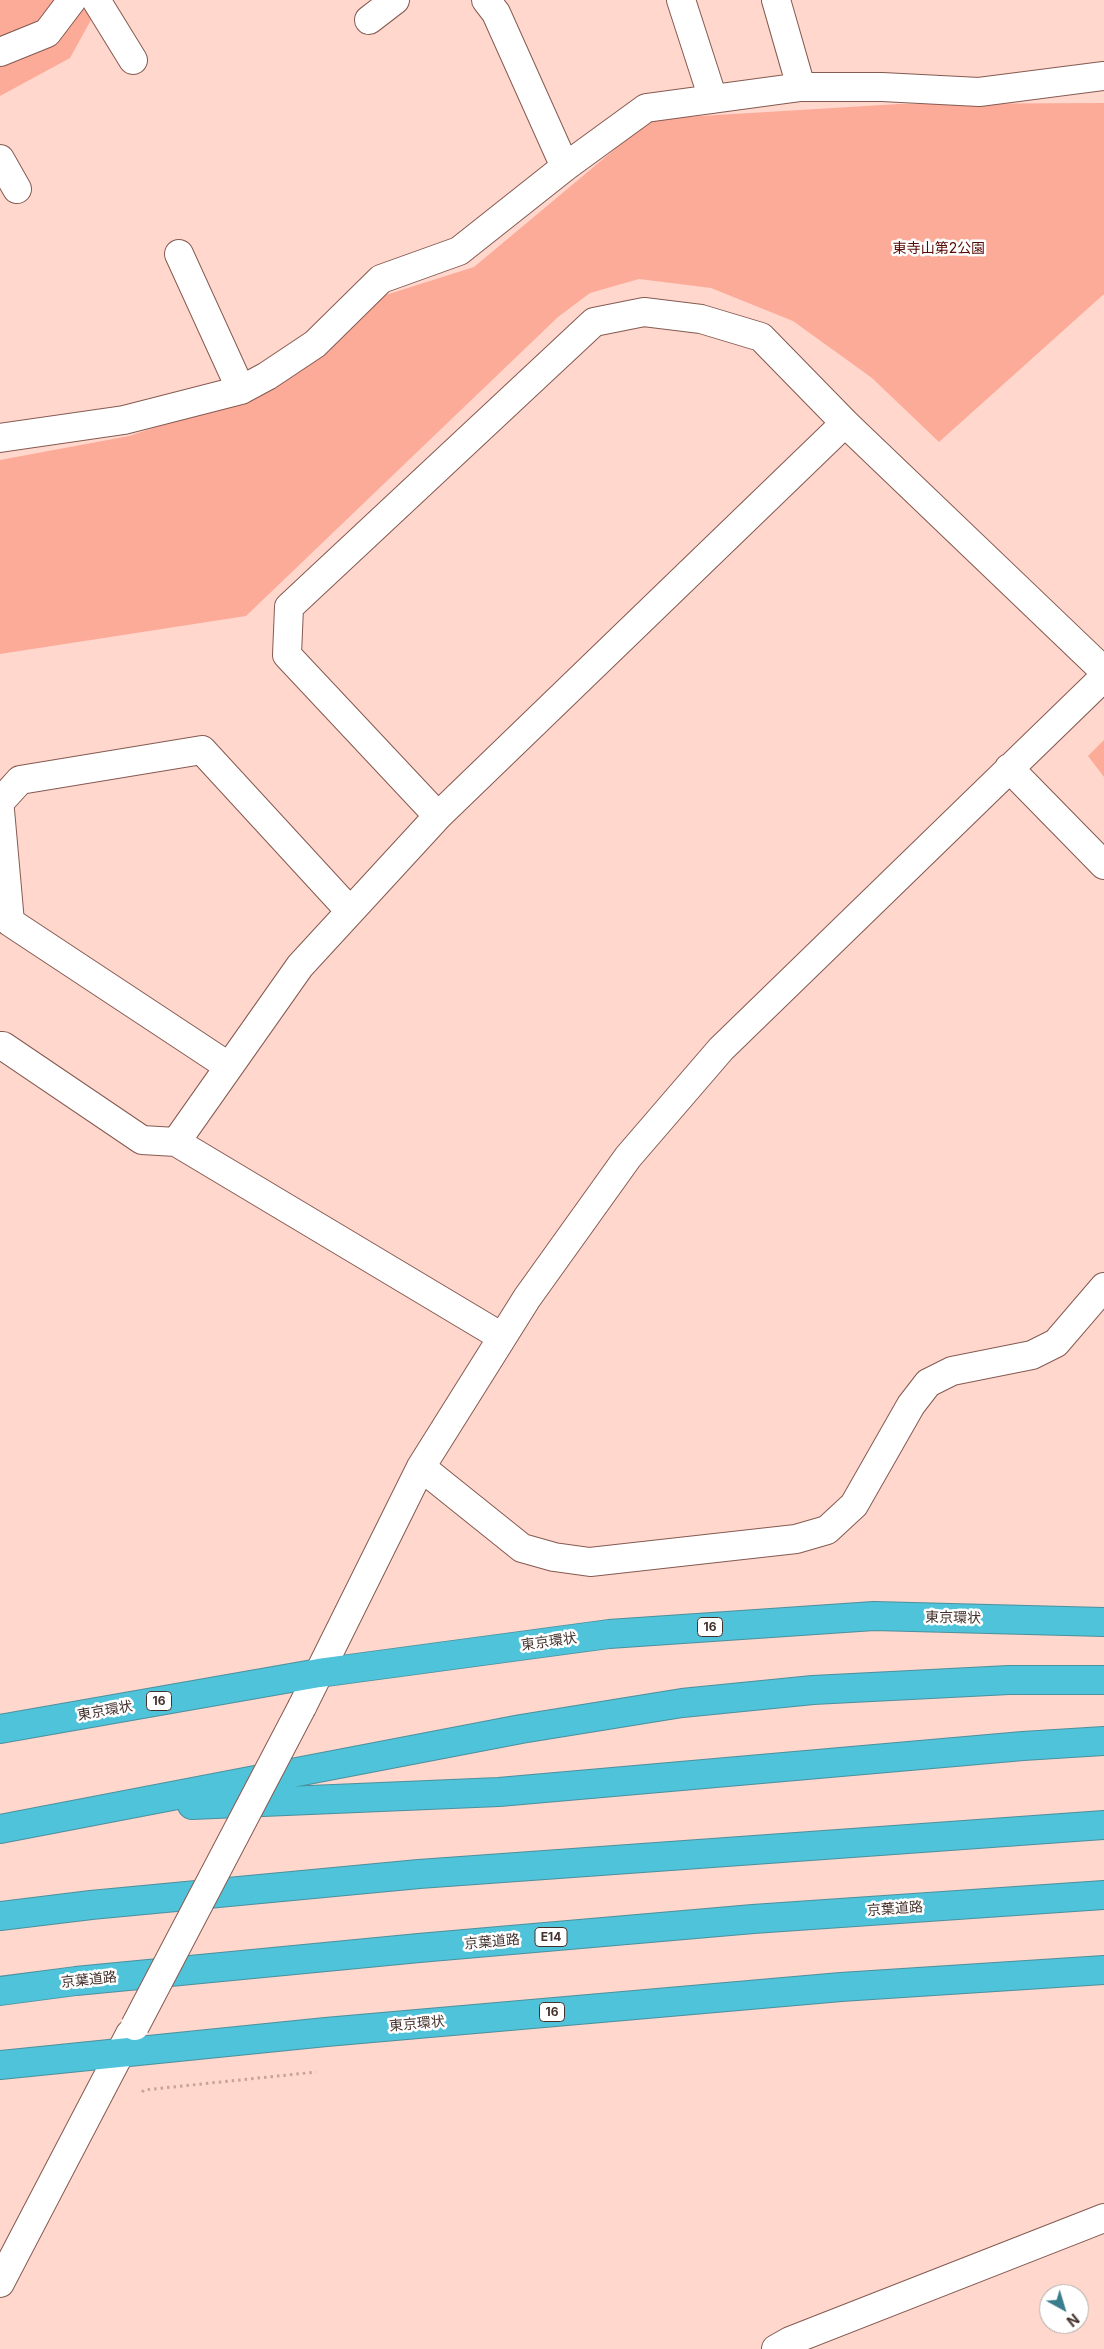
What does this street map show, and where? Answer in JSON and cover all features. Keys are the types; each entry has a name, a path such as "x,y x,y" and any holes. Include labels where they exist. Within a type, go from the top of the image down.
{"highway":[{"name":"東京環状","path":"0,1730 319,1673 609,1634 854,1617 1104,1622"},
{"path":"0,1828 521,1729 682,1703 813,1690 1009,1680 1104,1680"},
{"path":"93,1809 499,1792 1023,1746 1104,1741"},
{"path":"0,1916 91,1905 419,1874 1104,1824"},
{"name":"京葉道路","path":"0,1991 86,1980 419,1948 753,1919 1104,1894"},
{"name":"東京環状","path":"0,2065 326,2032 841,1987 1104,1970"}],"street":[{"path":"0,52 47,33 72,0"},
{"path":"96,0 133,60"},
{"path":"369,20 395,0"},
{"path":"486,0 496,13 565,167"},
{"path":"681,0 713,99"},
{"path":"776,0 802,87"},
{"path":"0,438 124,420 241,390 315,344 381,279 459,251 565,167 646,108 802,87 882,87 979,92 1104,76"},
{"path":"0,160 17,189"},
{"path":"179,254 241,390"},
{"path":"438,816 287,654 289,607 594,322 644,312 702,319 761,337 845,423 1104,671"},
{"path":"176,1142 300,966 438,816 845,423"},
{"path":"0,2283 302,1707 421,1467 527,1298 628,1157 721,1049 1104,677"},
{"path":"0,802 20,780 202,750 350,911"},
{"path":"1009,768 1104,865"},
{"path":"0,810 10,922 228,1066"},
{"path":"0,1046 3,1046 142,1140 176,1142 502,1337"},
{"path":"421,1467 522,1548 554,1557 590,1562 796,1539 826,1530 854,1505 911,1405 928,1384 952,1371 1032,1355 1056,1343 1104,1287"},
{"path":"788,2346 1104,2218"}],"green space":[{"path":"0,0 102,0 70,58 0,96"},
{"name":"東寺山第2公園","path":"1104,103 1104,294 939,442 872,378 793,321 711,288 639,279 590,293 558,317 246,616 0,654 0,460 129,436 270,389 373,299 474,267 651,119 899,104"},
{"path":"1104,740 1104,777 1088,756"}]}
